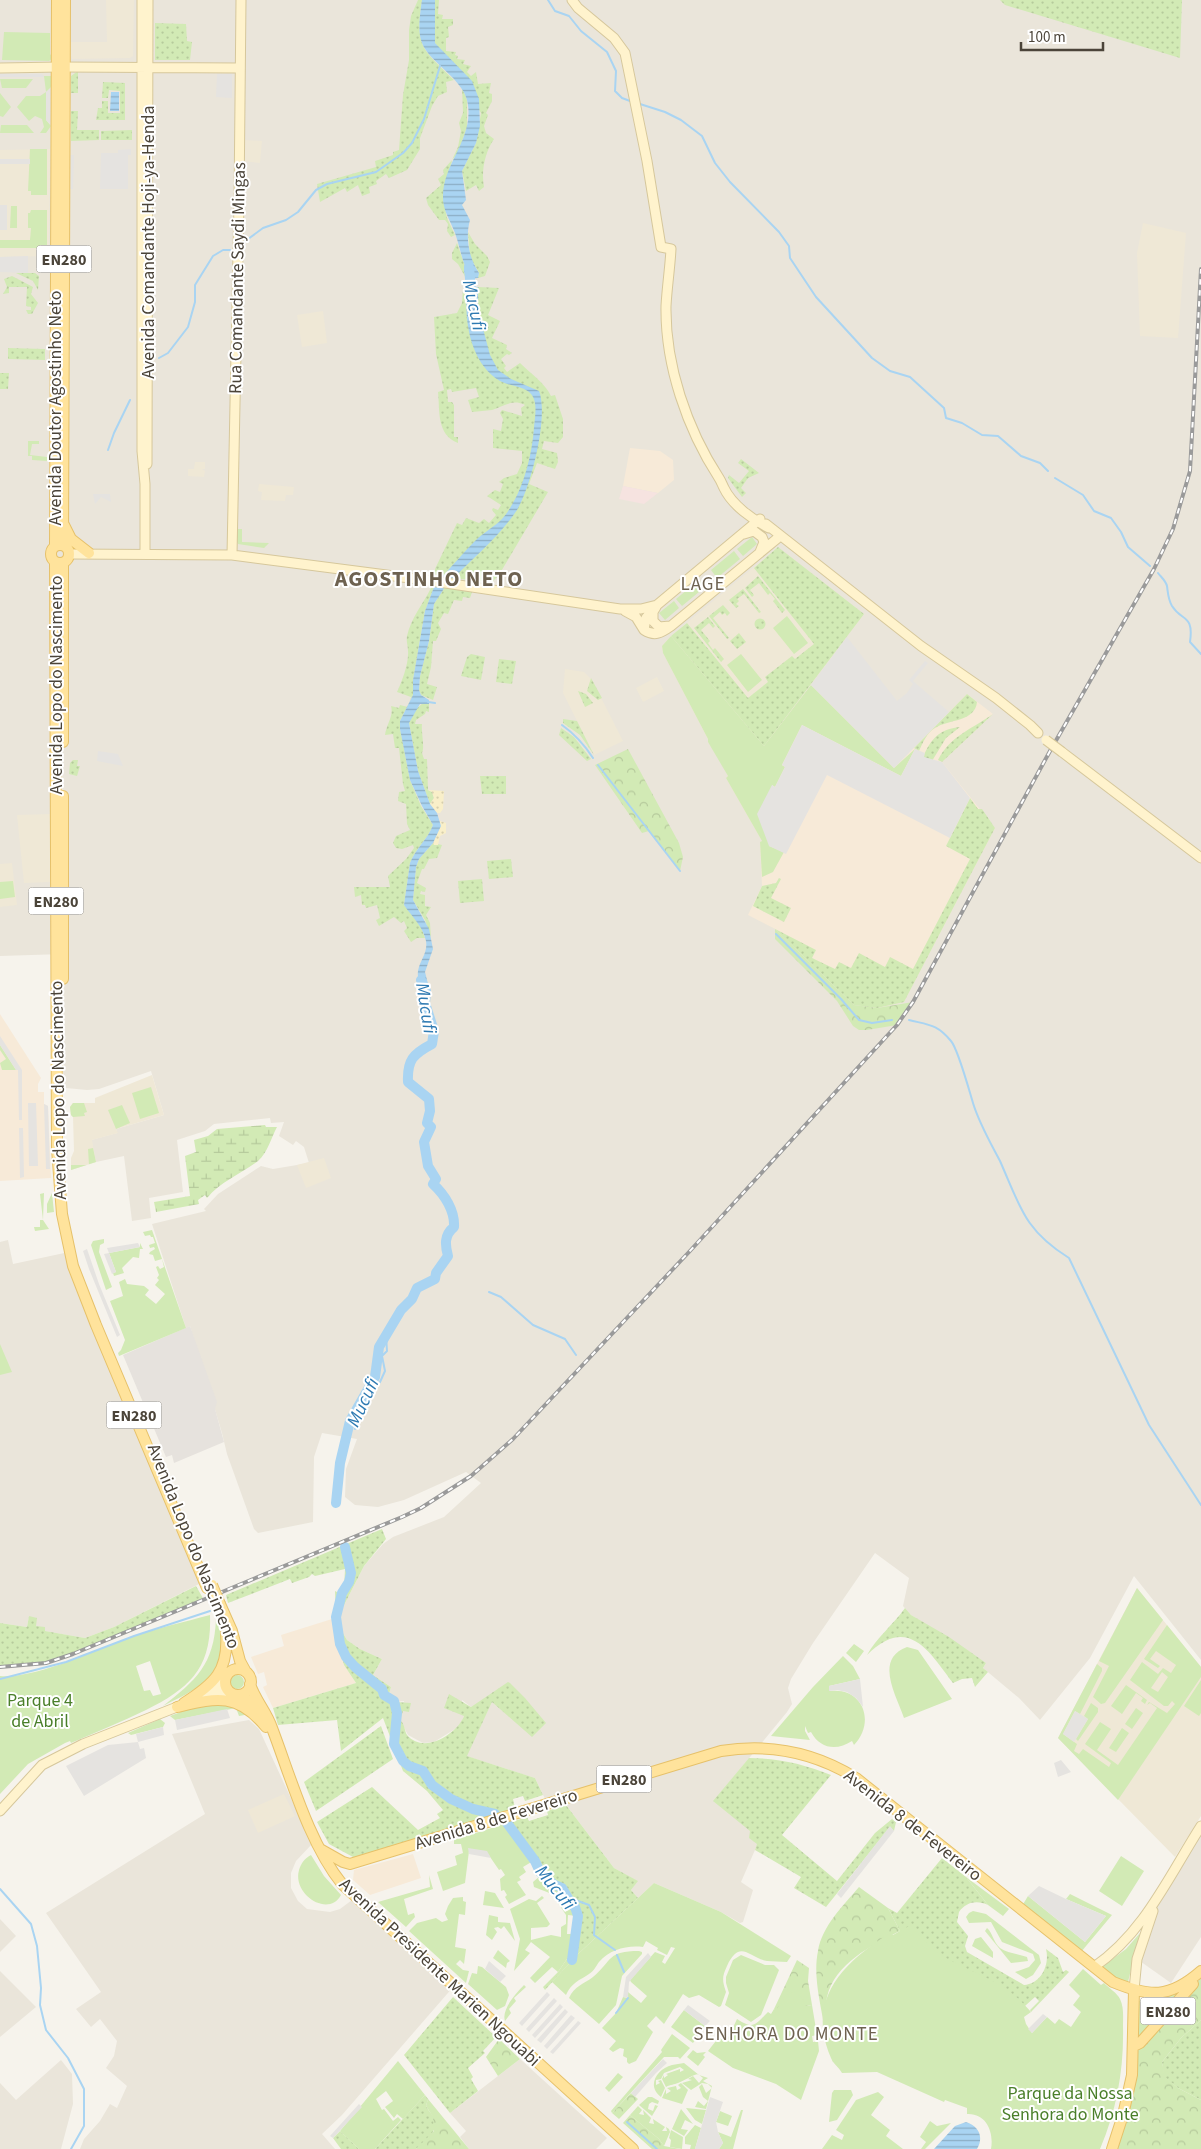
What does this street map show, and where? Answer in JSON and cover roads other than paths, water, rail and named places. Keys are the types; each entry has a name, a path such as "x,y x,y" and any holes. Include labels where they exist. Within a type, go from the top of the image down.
{"main road":[{"name":"Avenida Doutor Agostinho Neto","path":"57,0 60,67 63,518 61,554"},
{"name":"Avenida Doutor Agostinho Neto","path":"61,554 60,67 65,0"},
{"path":"63,518 66,531 71,539 89,554"},
{"name":"Avenida Lopo do Nascimento","path":"61,554 63,1148 68,1213 74,1248 82,1272 217,1605 231,1651 227,1676"},
{"name":"Avenida Lopo do Nascimento","path":"217,1605 232,1631 240,1661 246,1672"},
{"path":"176,1707 201,1692 220,1672 227,1655 226,1633"},
{"path":"235,1694 244,1693 250,1684 250,1679 246,1672 234,1670 227,1676 227,1689 235,1694 252,1703 286,1769"},
{"name":"Avenida Presidente Marien Ngouabi","path":"250,1684 268,1716 286,1769 320,1849 328,1866 342,1884 633,2149"},
{"path":"176,1707 213,1699 231,1701 248,1708 266,1727"},
{"name":"Avenida 8 de Fevereiro","path":"320,1849 350,1864 721,1751 755,1747 780,1748 819,1759 856,1778 1094,1968 1113,1982 1134,1990"},
{"name":"EN280","path":"1112,2149 1128,2098 1134,2046 1134,1990 1152,1994 1169,1992 1201,1973"},
{"name":"EN280","path":"1134,2046 1140,2043 1152,2031 1201,1973"},
{"name":"EN280","path":"1113,1982 1126,1992 1133,2013"}],"street":[{"name":"Avenida Comandante Hoji-ya-Henda","path":"142,0 145,68 148,450 145,484 145,554"},
{"name":"Avenida Comandante Hoji-ya-Henda","path":"145,68 148,0"},
{"name":"Rua Comandante Saydi Mingas","path":"232,555 241,0"},
{"path":"572,0 578,8 614,38 625,53 645,152 661,247 671,249 666,307 673,367 679,391 703,453 724,488 733,499 758,520 945,663 956,674 1201,858"},
{"path":"0,68 239,68"},
{"path":"644,630 646,618 657,604 758,520"},
{"path":"741,535 754,531 762,537 764,547 759,555"},
{"path":"620,609 636,617 644,630 654,635 671,626 780,537"},
{"path":"61,554 232,555 433,581 620,609 642,609 657,604"},
{"path":"657,604 653,612 653,621 659,627 671,626"},
{"path":"198,1698 220,1684 227,1676"},
{"path":"0,1811 42,1765 77,1747 198,1698 216,1692 235,1694"},
{"path":"1094,1968 1128,1940 1201,1826"},
{"path":"1134,1990 1137,1960 1160,1892"}],"water":[{"path":"422,0 435,0 435,43 472,81 479,99 480,126 476,143 462,171 466,200 462,205 470,220 469,248 479,273 478,278 467,279 464,271 465,266 443,202 444,185 467,126 469,114 467,100 459,85 427,52 423,45 419,28"},
{"path":"111,92 119,92 119,111 110,111"},
{"path":"478,287 478,310 490,355 498,370 511,379 539,391 542,402 540,434 533,469 517,510 495,537 454,578 442,577 481,535 499,522 509,510 525,476 533,439 536,409 533,397 528,391 504,383 490,373 482,364 471,340 468,327 467,289"},
{"path":"434,587 445,587 434,604 429,641 420,676 419,690 421,695 429,700 429,704 420,704 409,723 418,771 430,804 437,813 441,826 433,843 419,859 416,867 413,900 429,929 433,949 425,972 430,992 423,993 418,974 426,949 425,936 404,905 410,863 433,825 410,780 400,721 413,695 413,680 425,611"},
{"path":"966,2122 974,2126 979,2132 980,2140 977,2149 934,2149 955,2126"}],"waterway":[{"path":"548,0 555,11 569,16 581,31 607,52 616,71 615,91 622,98 630,101"},
{"path":"244,242 263,228 286,220 298,212 316,190 327,184 376,172 403,153 412,143 424,119 440,66"},
{"path":"640,104 665,112 681,120 702,136 715,163 730,182 779,232 789,246 790,258 816,297 872,358 890,371 910,377 944,408 946,418 962,423 982,435 998,436 1021,456 1040,463 1048,471"},
{"path":"159,358 168,353 188,327 195,302 195,285 213,256 223,250 230,250"},
{"name":"Mucufi","path":"469,267 472,302"},
{"path":"108,450 130,400"},
{"path":"1055,478 1083,495 1094,511 1111,518 1121,532 1128,547 1150,566"},
{"path":"1158,573 1165,581 1172,606 1189,623 1190,642 1201,654"},
{"path":"428,702 435,703"},
{"path":"562,725 579,740 593,758"},
{"path":"598,765 680,871"},
{"path":"776,934 841,999 859,1020 872,1023 892,1020"},
{"name":"Mucufi","path":"336,1503 340,1463 350,1421 375,1377 379,1347 401,1310 412,1299 417,1288 435,1279 436,1273 448,1256 446,1240 448,1233 454,1227 451,1209 445,1198 433,1184 436,1179 428,1166 424,1142 431,1127 427,1123 430,1111 429,1099 408,1082 412,1058 432,1044 434,1031 425,1003 426,991 421,980"},
{"path":"909,1020 937,1028 954,1045 978,1118 1025,1216 1042,1237 1069,1258 1149,1425 1201,1505"},
{"path":"489,1292 501,1297 533,1325 565,1339 576,1355"},
{"path":"355,1429 361,1411 370,1399 373,1390 380,1382 385,1371 382,1356 387,1351 386,1335"},
{"name":"Mucufi","path":"345,1547 351,1573 349,1582 342,1593 336,1617 340,1644 346,1657 355,1667 382,1689 384,1695 394,1701 397,1713 394,1744 403,1761 409,1766 423,1771 432,1785 451,1799 473,1809 495,1814"},
{"path":"0,1679 66,1662 134,1636 210,1611"},
{"name":"Mucufi","path":"507,1823 535,1861 540,1872 553,1884 562,1888 575,1907 578,1916 572,1960"},
{"path":"0,1889 31,1924 37,1946 41,1988 40,2005 46,2030 68,2058 84,2089 84,2126 71,2149"},
{"path":"567,1897 589,1905 595,1917 594,1935 615,1950"},
{"path":"617,1955 624,1972"},
{"path":"616,2013 628,1998"},
{"path":"627,2122 657,2149"}],"railway":[{"path":"0,1667 46,1663 73,1654 402,1517 421,1508 471,1476 513,1439 689,1252 897,1025 913,1002 1050,751 1154,569 1173,529 1190,471 1201,269"}],"district":[{"name":"AGOSTINHO NETO","path":"429,578"},
{"name":"LAGE","path":"703,583"},
{"name":"SENHORA DO MONTE","path":"786,2033"}],"park label":[{"name":"Parque 4 de Abril","path":"40,1710"},
{"name":"Parque da Nossa Senhora do Monte","path":"1070,2103"}]}
